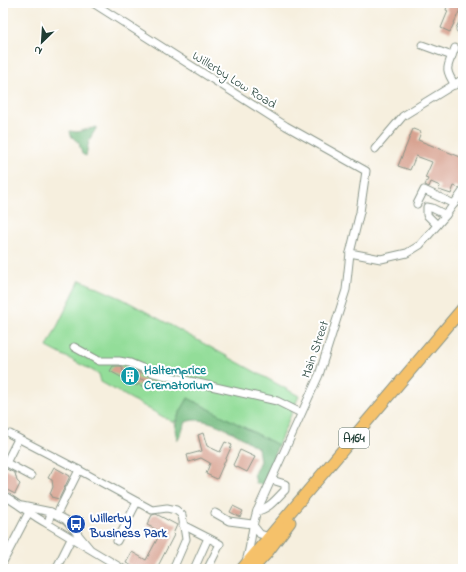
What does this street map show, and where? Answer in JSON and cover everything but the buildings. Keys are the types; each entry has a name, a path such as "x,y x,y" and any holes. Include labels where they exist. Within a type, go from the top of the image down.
{"highway":[{"name":"A164","path":"246,568 269,537 463,308"},
{"name":"A164","path":"246,568 266,554 291,520 463,317"}],"street":[{"name":"Willerby Low Road","path":"93,3 286,126 366,171"},
{"path":"422,45 452,56"},
{"path":"455,48 447,68 447,73 455,85"},
{"path":"375,149 403,116 463,79"},
{"name":"Main Street","path":"246,568 252,544 252,524 257,510 319,375 346,290 350,253 360,212 366,171"},
{"path":"417,204 424,190 454,204"},
{"path":"350,253 381,259 407,253 420,245 463,191"},
{"path":"432,208 437,197"},
{"path":"437,225 427,215 427,207 446,214"},
{"path":"74,347 99,361 119,361 130,363 154,373 277,401 301,413"},
{"path":"10,434 152,510 167,508 176,510 182,515 186,539 173,569"},
{"path":"18,439 4,462 31,476"},
{"path":"48,524 79,470"},
{"path":"257,510 262,510 272,503 285,490 285,484 272,480"},
{"path":"3,495 22,506 37,519 90,549 119,568"},
{"path":"117,541 138,502"},
{"path":"22,506 54,513 66,520 90,549"},
{"path":"3,562 29,512"},
{"path":"215,512 229,521 252,524 260,534 269,537"},
{"path":"183,525 220,544 209,566"},
{"path":"194,569 208,538"},
{"path":"56,569 72,539"}],"green space":[{"path":"97,127 89,140 86,156 82,154 79,143 71,136 70,131 77,132"},
{"path":"80,280 123,299 299,396 278,445 188,398 174,423 101,382 99,374 47,347"},
{"path":"188,398 278,445 263,485 256,483 254,474 260,461 258,448 233,433 213,423 194,420 186,422 178,440 175,429 177,418"}],"place":[{"name":"Haltemprice Crematorium","path":"130,376"},
{"name":"Willerby Business Park","path":"76,524"}]}
